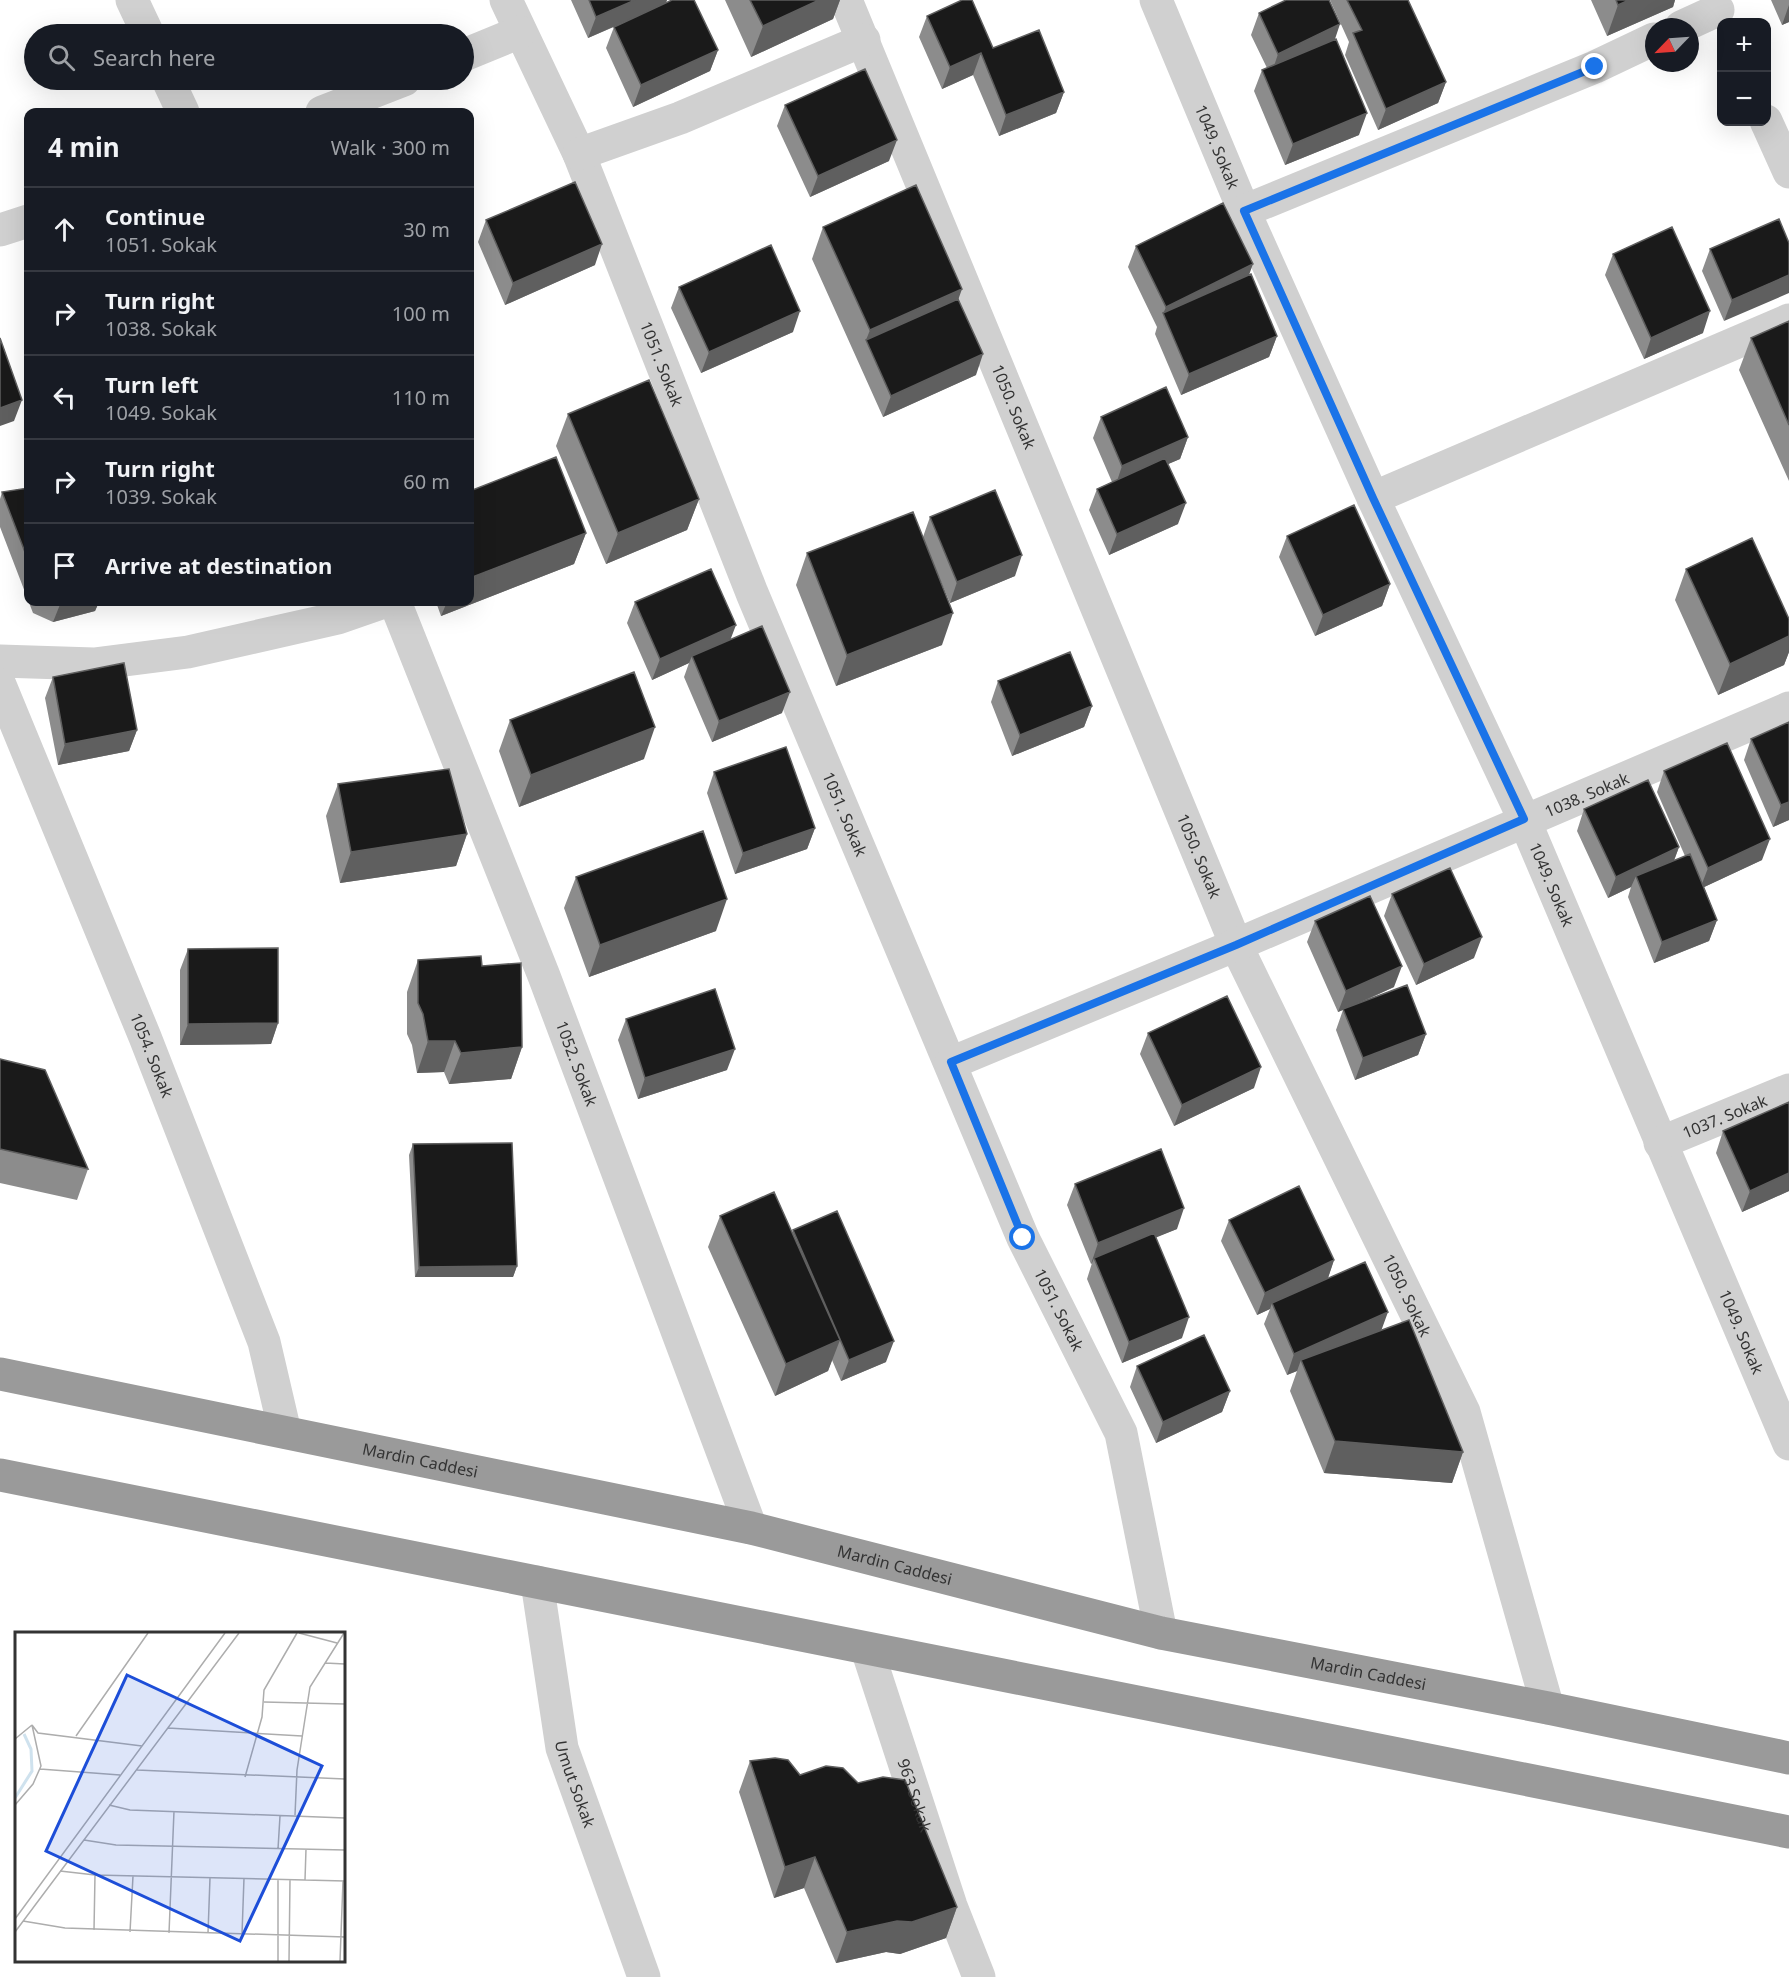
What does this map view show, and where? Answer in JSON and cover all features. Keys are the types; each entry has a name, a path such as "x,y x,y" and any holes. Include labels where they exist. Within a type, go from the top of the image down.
{"highway":[{"name":"Mardin Caddesi","path":"0,1374 751,1528 1161,1633 1548,1707 1789,1758"},
{"path":"0,1475 1789,1832"}],"street":[{"path":"132,0 143,24"},
{"name":"1051. Sokak","path":"506,0 579,154 752,593 1023,1238 1121,1433 1161,1633"},
{"name":"1050. Sokak","path":"846,0 1236,945 1464,1412 1548,1707"},
{"name":"1049. Sokak","path":"1156,0 1244,211 1373,498 1524,819 1789,1444"},
{"path":"1699,19 1718,11"},
{"path":"474,51 520,32"},
{"path":"579,154 680,118 864,40"},
{"path":"1244,211 1595,67 1645,43"},
{"path":"173,90 181,108"},
{"path":"332,108 378,90"},
{"path":"1769,126 1789,172"},
{"path":"0,230 24,222"},
{"path":"1373,498 1789,320"},
{"path":"0,661 94,664 188,652 338,618 372,606"},
{"name":"1052. Sokak","path":"397,606 548,987 751,1528"},
{"name":"1054. Sokak","path":"0,685 145,1037 264,1342 285,1432"},
{"name":"1038. Sokak","path":"951,1062 1236,945 1524,819 1789,708"},
{"name":"1037. Sokak","path":"1660,1143 1789,1090"},
{"name":"Umut Sokak","path":"537,1582 562,1748 644,1977"},
{"name":"963 Sokak","path":"867,1648 951,1906 979,1977"}],"building":[{"path":"589,0 635,0 596,17"},
{"path":"672,0 694,0 718,50 641,85 614,27"},
{"path":"750,0 819,0 763,26"},
{"path":"962,0 972,0 993,48 1039,30 1064,92 1006,115 981,53 950,67 927,16"},
{"path":"1286,0 1329,0 1340,24 1278,54 1259,13"},
{"path":"1347,0 1408,0 1446,82 1386,109 1353,33 1362,30"},
{"path":"1616,0 1629,0 1618,5"},
{"path":"1336,39 1367,113 1293,144 1262,70"},
{"path":"865,69 897,140 818,176 785,105"},
{"path":"575,182 602,244 513,283 486,220"},
{"path":"916,185 962,289 870,330 823,227"},
{"path":"1223,203 1253,264 1166,307 1136,246"},
{"path":"1779,219 1789,243 1789,275 1732,300 1710,249"},
{"path":"1672,227 1710,311 1651,338 1613,254"},
{"path":"771,245 800,311 709,352 679,287"},
{"path":"1251,274 1277,336 1189,374 1163,313"},
{"path":"958,299 983,354 891,396 866,340"},
{"path":"1789,321 1789,425 1751,338"},
{"path":"0,338 22,400 0,408"},
{"path":"649,380 699,499 618,533 568,414"},
{"path":"1166,387 1188,437 1122,466 1101,417"},
{"path":"556,457 586,533 474,576 474,489"},
{"path":"1165,458 1186,503 1117,534 1097,489"},
{"path":"24,489 24,550 2,492"},
{"path":"995,490 1022,555 957,582 930,517"},
{"path":"1354,505 1390,584 1323,615 1287,536"},
{"path":"913,512 953,613 847,655 807,553"},
{"path":"1752,538 1789,619 1789,636 1730,664 1686,569"},
{"path":"711,569 736,625 660,659 635,602"},
{"path":"762,626 790,692 719,721 692,656"},
{"path":"1070,652 1092,706 1020,735 998,681"},
{"path":"124,663 137,730 65,744 53,677"},
{"path":"634,672 655,727 531,775 510,720"},
{"path":"1789,722 1789,802 1781,805 1751,739"},
{"path":"1727,743 1770,839 1708,868 1664,771"},
{"path":"786,747 815,828 743,853 714,772"},
{"path":"449,769 467,834 351,852 338,784"},
{"path":"1648,780 1679,847 1616,877 1584,809"},
{"path":"703,831 727,899 600,945 576,877"},
{"path":"1690,854 1717,920 1662,942 1636,876"},
{"path":"1450,868 1482,937 1424,964 1392,894"},
{"path":"1370,896 1402,966 1346,991 1315,921"},
{"path":"278,948 278,1023 188,1024 188,949"},
{"path":"481,956 482,966 521,963 522,1047 461,1053 455,1041 428,1041 423,1014 418,1003 418,960"},
{"path":"1407,985 1426,1034 1363,1058 1343,1009"},
{"path":"715,989 735,1049 645,1078 626,1019"},
{"path":"1227,996 1261,1067 1182,1105 1148,1033"},
{"path":"0,1059 45,1070 88,1169 0,1149"},
{"path":"1789,1102 1789,1173 1750,1191 1723,1131"},
{"path":"512,1143 517,1266 419,1267 413,1144"},
{"path":"1161,1149 1184,1208 1098,1243 1075,1184"},
{"path":"1299,1186 1334,1260 1265,1293 1229,1220"},
{"path":"774,1192 840,1340 786,1364 720,1216"},
{"path":"837,1211 894,1341 849,1360 793,1230"},
{"path":"1154,1233 1189,1317 1129,1342 1094,1258"},
{"path":"1365,1262 1388,1312 1294,1354 1272,1303"},
{"path":"1409,1320 1463,1452 1335,1441 1301,1360"},
{"path":"1204,1335 1230,1391 1163,1422 1137,1366"},
{"path":"775,1758 788,1760 800,1775 826,1766 843,1768 858,1783 883,1777 905,1780 957,1907 912,1922 897,1921 847,1932 815,1857 785,1867 750,1761"}],"route":[{"path":"1023,1238 951,1062 1236,945 1524,819 1373,498 1244,211 1595,67"}]}
